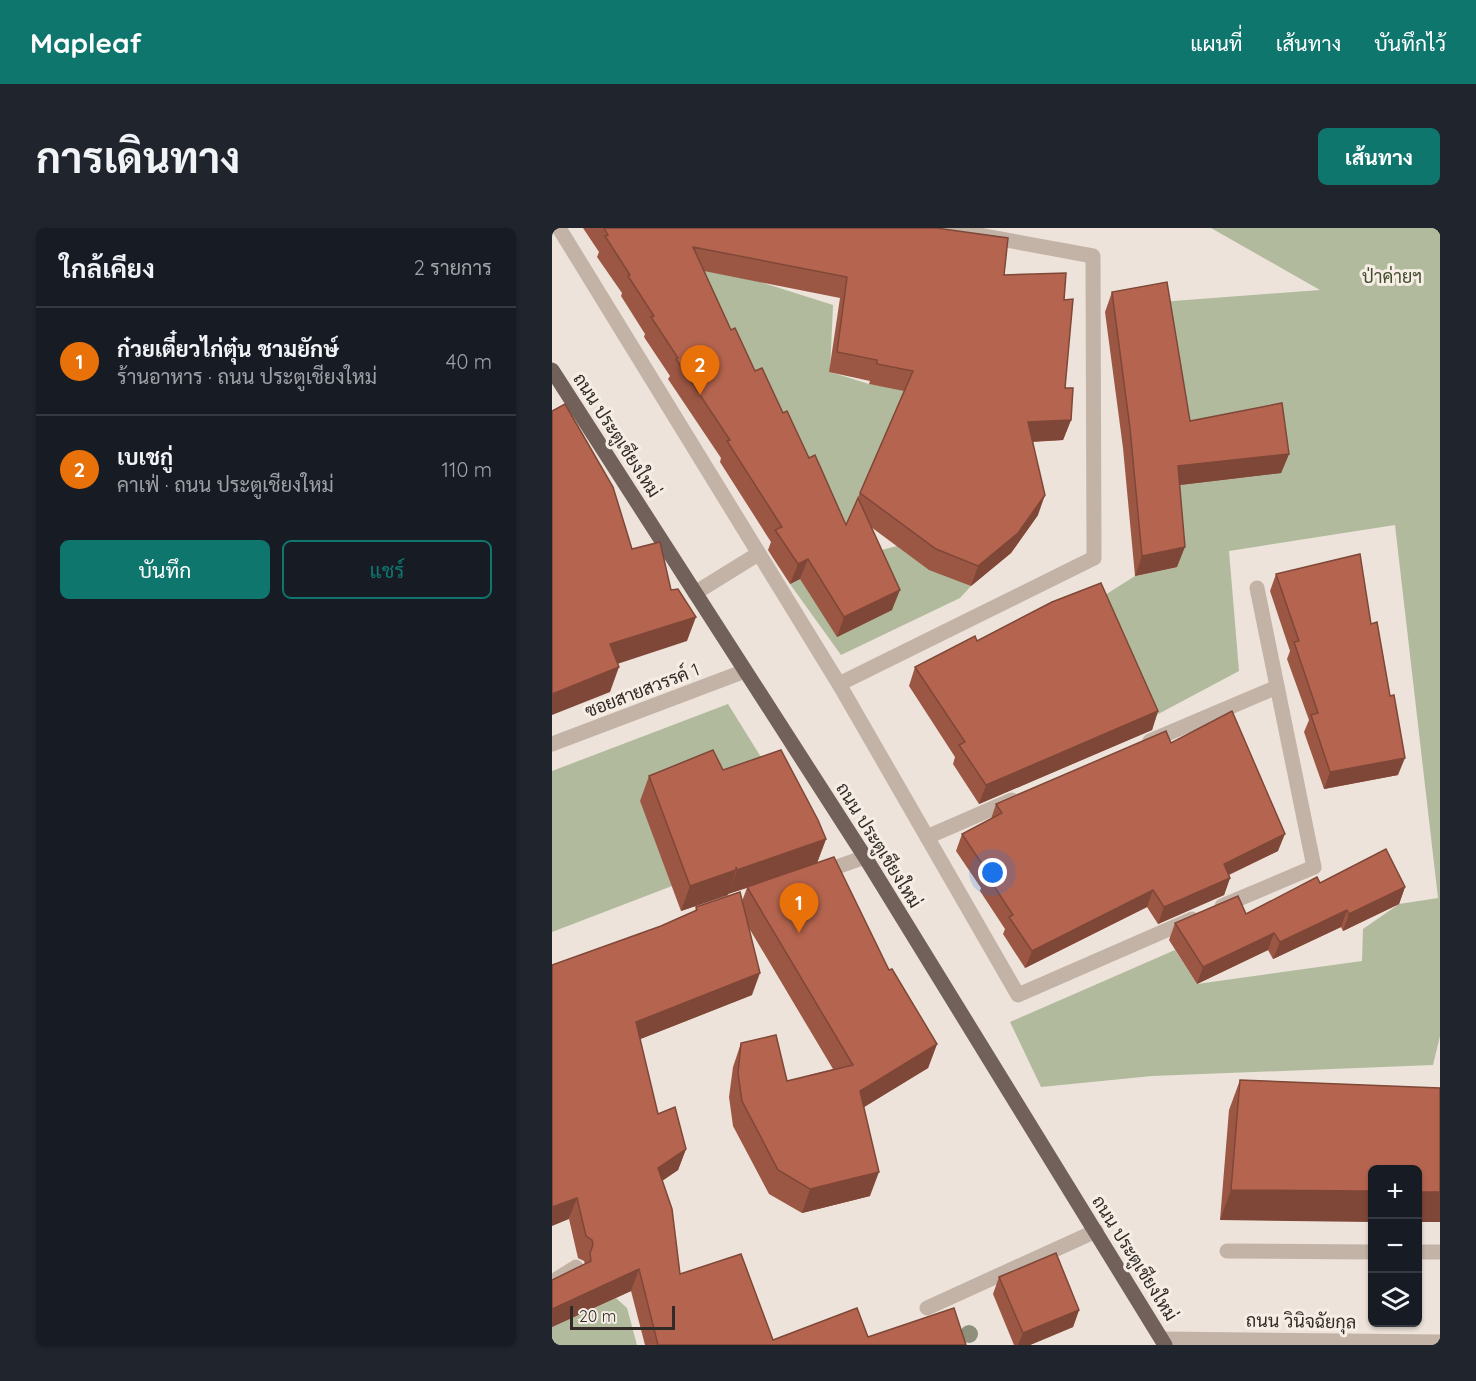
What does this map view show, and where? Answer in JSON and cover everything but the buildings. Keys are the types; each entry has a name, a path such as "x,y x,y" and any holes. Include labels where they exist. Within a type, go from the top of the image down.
{"main road":[{"name":"ถนน ประตูเชียงใหม่","path":"552,370 865,857 1164,1342"}],"street":[{"path":"559,228 839,684 1018,995 1314,867 1257,588"},
{"path":"839,684 1094,558 1093,256 941,228"},
{"path":"696,593 758,554"},
{"name":"ซอยสายสวรรค์ 1","path":"552,744 745,671"},
{"path":"1135,748 1277,687"},
{"path":"927,837 1026,795"},
{"path":"809,876 865,857"},
{"path":"927,1308 1096,1231"},
{"path":"1227,1251 1368,1252"},
{"path":"1422,1252 1440,1252"},
{"path":"552,1282 576,1266"},
{"name":"ถนน วินิจฉัยกุล","path":"1164,1342 1440,1342"}],"green space":[{"name":"ป่าค่ายฯ","path":"1211,228 1440,228 1440,1036 1433,1065 1152,1076 1041,1087 1010,1022 1175,950 1197,984 1362,961 1363,929 1399,904 1438,898 1395,525 1229,551 1239,671 1147,720 1094,602 1135,576 1177,567 1171,486 1183,440 1160,302 1320,290"},
{"path":"685,258 833,305 830,372 869,384 907,390 860,496 870,553 897,546 971,586 960,598 841,655 790,584 842,536"},
{"path":"728,704 772,775 640,800 672,886 552,932 552,771"},
{"path":"616,1298 627,1308 637,1345 552,1345 552,1327"}],"place":[{"name":"เบเชกู่","path":"700,395"},
{"name":"ก๋วยเตี๋ยวไก่ตุ๋น ชามยักษ์","path":"799,933"}]}
